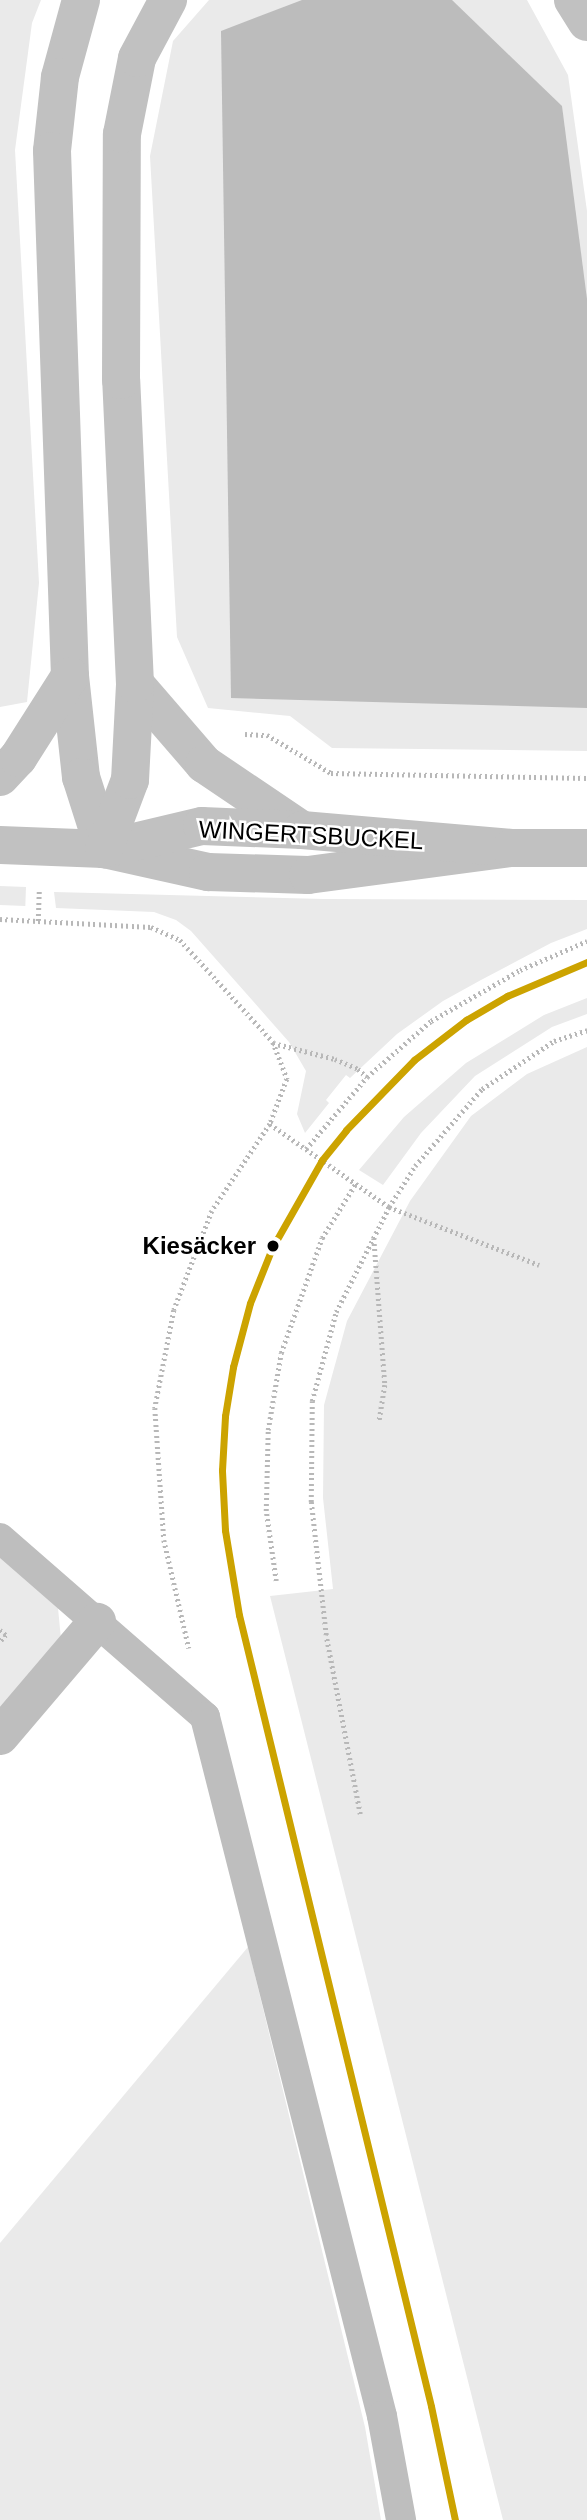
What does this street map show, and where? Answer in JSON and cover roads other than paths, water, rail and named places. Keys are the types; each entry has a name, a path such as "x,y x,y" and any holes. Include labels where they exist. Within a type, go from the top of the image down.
{"main road":[{"path":"81,0 60,77 52,151 70,676 81,777 104,849"},
{"path":"104,849 130,780 135,684 121,380 122,134 137,58 168,0"},
{"path":"573,0 587,22"},
{"path":"0,777 18,758 70,676"},
{"path":"135,684 204,764 302,830"},
{"name":"WINGERTSBUCKEL","path":"104,849 202,826 302,830 512,848 587,848"},
{"path":"0,845 104,849"},
{"name":"WINGERTSBUCKEL","path":"104,849 208,872 308,875 512,848"}],"street":[{"path":"0,1736 97,1622"}],"lane":[{"path":"0,1538 205,1717 382,2416 401,2520"}],"place":[{"name":"Kiesäcker","path":"273,1246"}]}
